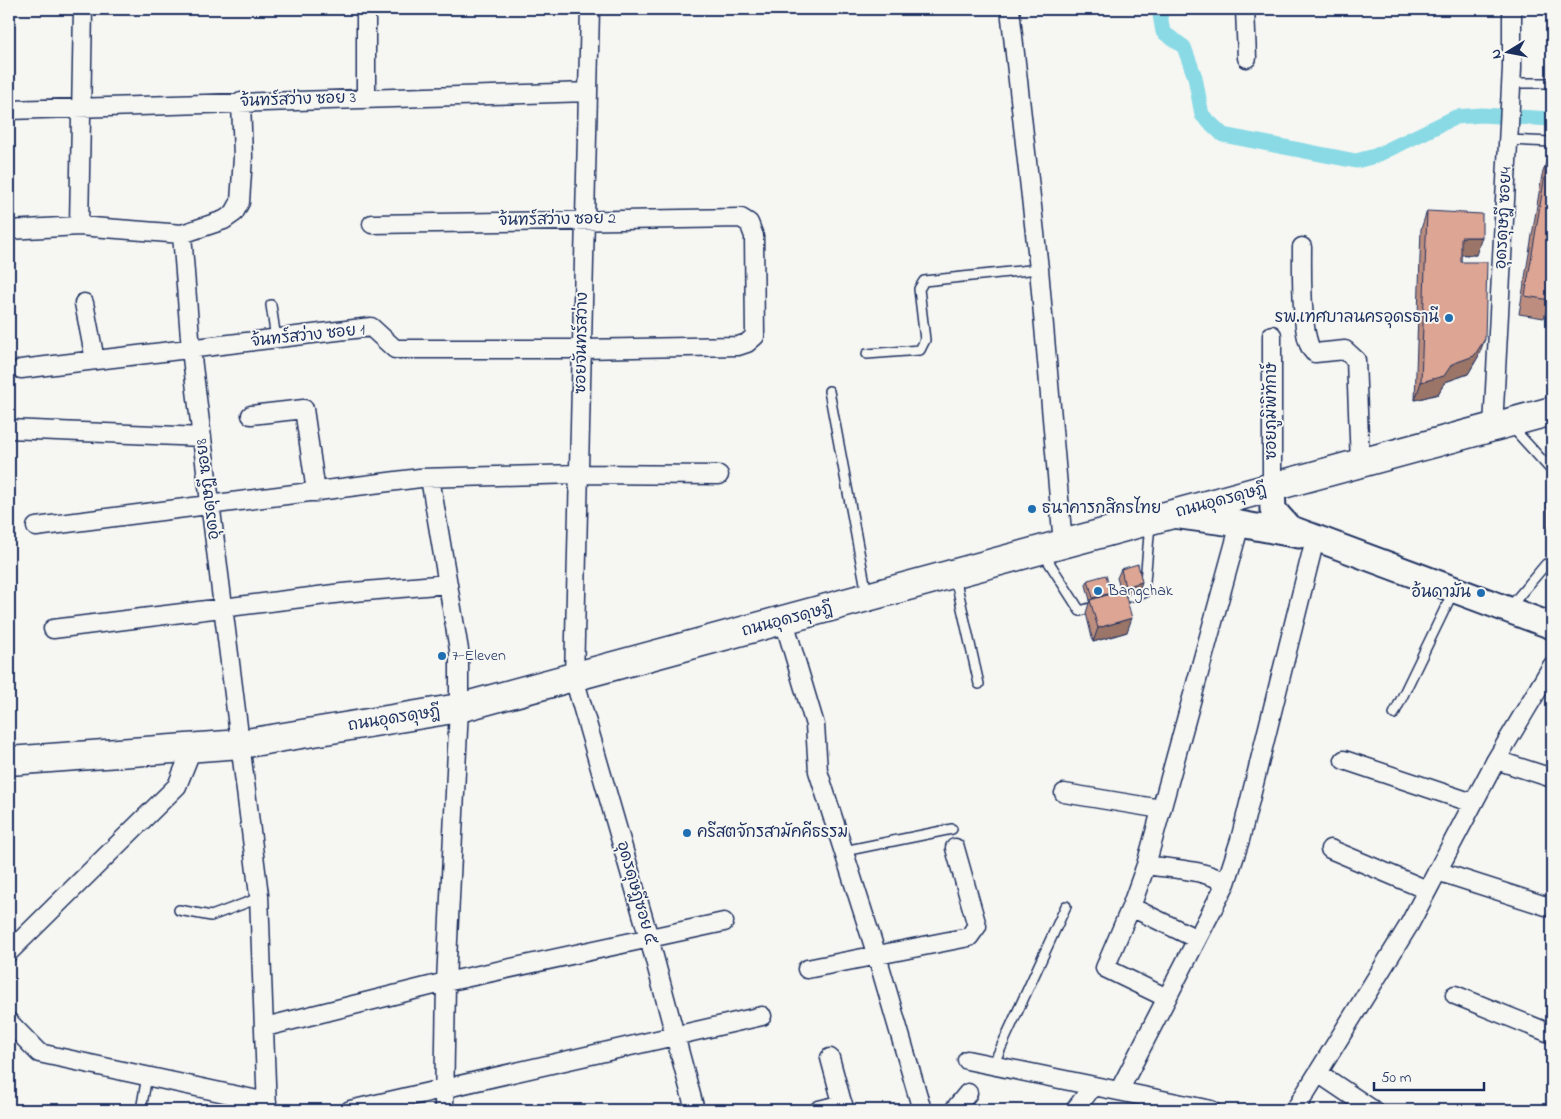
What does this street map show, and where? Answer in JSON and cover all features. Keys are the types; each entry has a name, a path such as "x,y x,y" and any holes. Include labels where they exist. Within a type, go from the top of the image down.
{"main road":[{"name":"ถนนอุดรดุษฎี","path":"9,761 241,744 459,708 1552,411"}],"street":[{"path":"78,226 83,9"},
{"path":"366,9 366,98"},
{"name":"ซอยจันทร์สว่าง","path":"574,678 590,9"},
{"path":"1010,9 1039,269 1052,547"},
{"path":"1245,9 1247,58"},
{"name":"อุดรดุษฎี ซอย4","path":"1501,425 1512,9"},
{"name":"จ้นทร์สว่าง ซอย 3","path":"9,110 588,92"},
{"path":"9,230 78,226 182,234 224,220 234,213 240,202 243,157 242,102"},
{"name":"จ้นทร์สว่าง ซอย 2","path":"372,224 741,218 749,223 754,236 755,336 747,343 738,346"},
{"name":"อุดรดุษฎี ซอย8","path":"182,234 191,350 259,898 267,1106"},
{"path":"1302,247 1304,317 1309,347 1315,353 1345,350 1356,360 1360,463"},
{"path":"84,303 94,360"},
{"name":"จ้นทร์สว่าง ซอย 1","path":"21,368 191,350 371,327 395,349 582,349 738,346"},
{"name":"ซอยภูมิพิทักษ์","path":"1272,335 1272,487"},
{"path":"250,415 304,408 316,492"},
{"path":"9,429 202,438"},
{"path":"36,527 430,478 579,474 719,475"},
{"path":"430,478 459,650 459,708 446,982 444,1110"},
{"path":"1272,487 1272,504 1276,514 1289,528 1312,538 1509,608 1552,626"},
{"path":"1161,518 1240,524 1312,538"},
{"path":"1167,998 1105,968 1131,907 1146,865 1240,524"},
{"path":"1119,1091 1226,883 1240,840 1312,538"},
{"path":"53,629 342,594 448,584"},
{"path":"784,621 815,725 818,771 877,956 922,1110"},
{"path":"1295,1110 1408,925 1496,760 1552,666"},
{"name":"อุดรดุษฎีซอย ๕","path":"574,678 650,938 695,1110"},
{"path":"9,952 177,786 192,749"},
{"path":"1344,760 1474,803"},
{"path":"1496,760 1552,778"},
{"path":"1064,793 1161,809"},
{"path":"807,969 969,937 977,926 955,848"},
{"path":"1330,849 1427,890"},
{"path":"1146,865 1198,872 1216,877 1226,883"},
{"path":"1437,871 1552,908"},
{"path":"1131,907 1197,939"},
{"path":"265,1027 446,982 724,922"},
{"path":"1455,995 1552,1034"},
{"path":"350,1110 762,1016"},
{"path":"9,1022 39,1053 147,1076 267,1106"},
{"path":"819,1110 844,1107 830,1058"},
{"path":"967,1060 1211,1110"},
{"path":"1318,1073 1373,1110"},
{"path":"1075,1110 1093,1086"},
{"path":"954,1110 968,1093"}],"lane":[{"path":"1511,83 1552,83"},
{"path":"1508,135 1552,142"},
{"path":"867,354 920,350 924,346 919,287 924,281 1039,269"},
{"path":"271,306 276,339"},
{"path":"829,391 868,598"},
{"path":"1501,425 1552,471"},
{"path":"1052,547 1080,611 1144,592 1161,518"},
{"path":"1509,608 1546,564 1552,565"},
{"path":"954,574 979,684"},
{"path":"1394,714 1454,589"},
{"path":"844,851 952,829"},
{"path":"179,910 211,916 259,898"},
{"path":"993,1065 1066,906"},
{"path":"141,1110 147,1076"}],"building":[{"path":"1548,157 1552,158 1552,288 1550,300 1525,296"},
{"name":"รพ.เทศบาลนครอุดรธานี","path":"1427,211 1482,214 1482,237 1461,237 1461,262 1487,262 1485,339 1474,356 1452,364 1444,376 1421,382"},
{"path":"1549,482 1552,482 1552,524 1549,524"},
{"path":"1138,564 1142,582 1125,587 1121,569"},
{"name":"Bangchak","path":"1106,575 1111,593 1093,598 1088,580"},
{"path":"1124,590 1132,618 1098,628 1090,600"}],"waterway":[{"path":"1159,9 1163,32 1184,47 1195,77 1202,115 1223,135 1356,161 1375,156 1456,117 1481,115 1552,119"}],"place":[{"name":"รพ.เทศบาลนครอุดรธานี","path":"1449,318"},
{"name":"ธนาคารกสิกรไทย","path":"1032,509"},
{"name":"Bangchak","path":"1098,591"},
{"name":"อ้นดามัน","path":"1481,593"},
{"name":"7-Eleven","path":"442,656"},
{"name":"ครีสตจักรสามัคคีธรรม","path":"687,833"}]}
